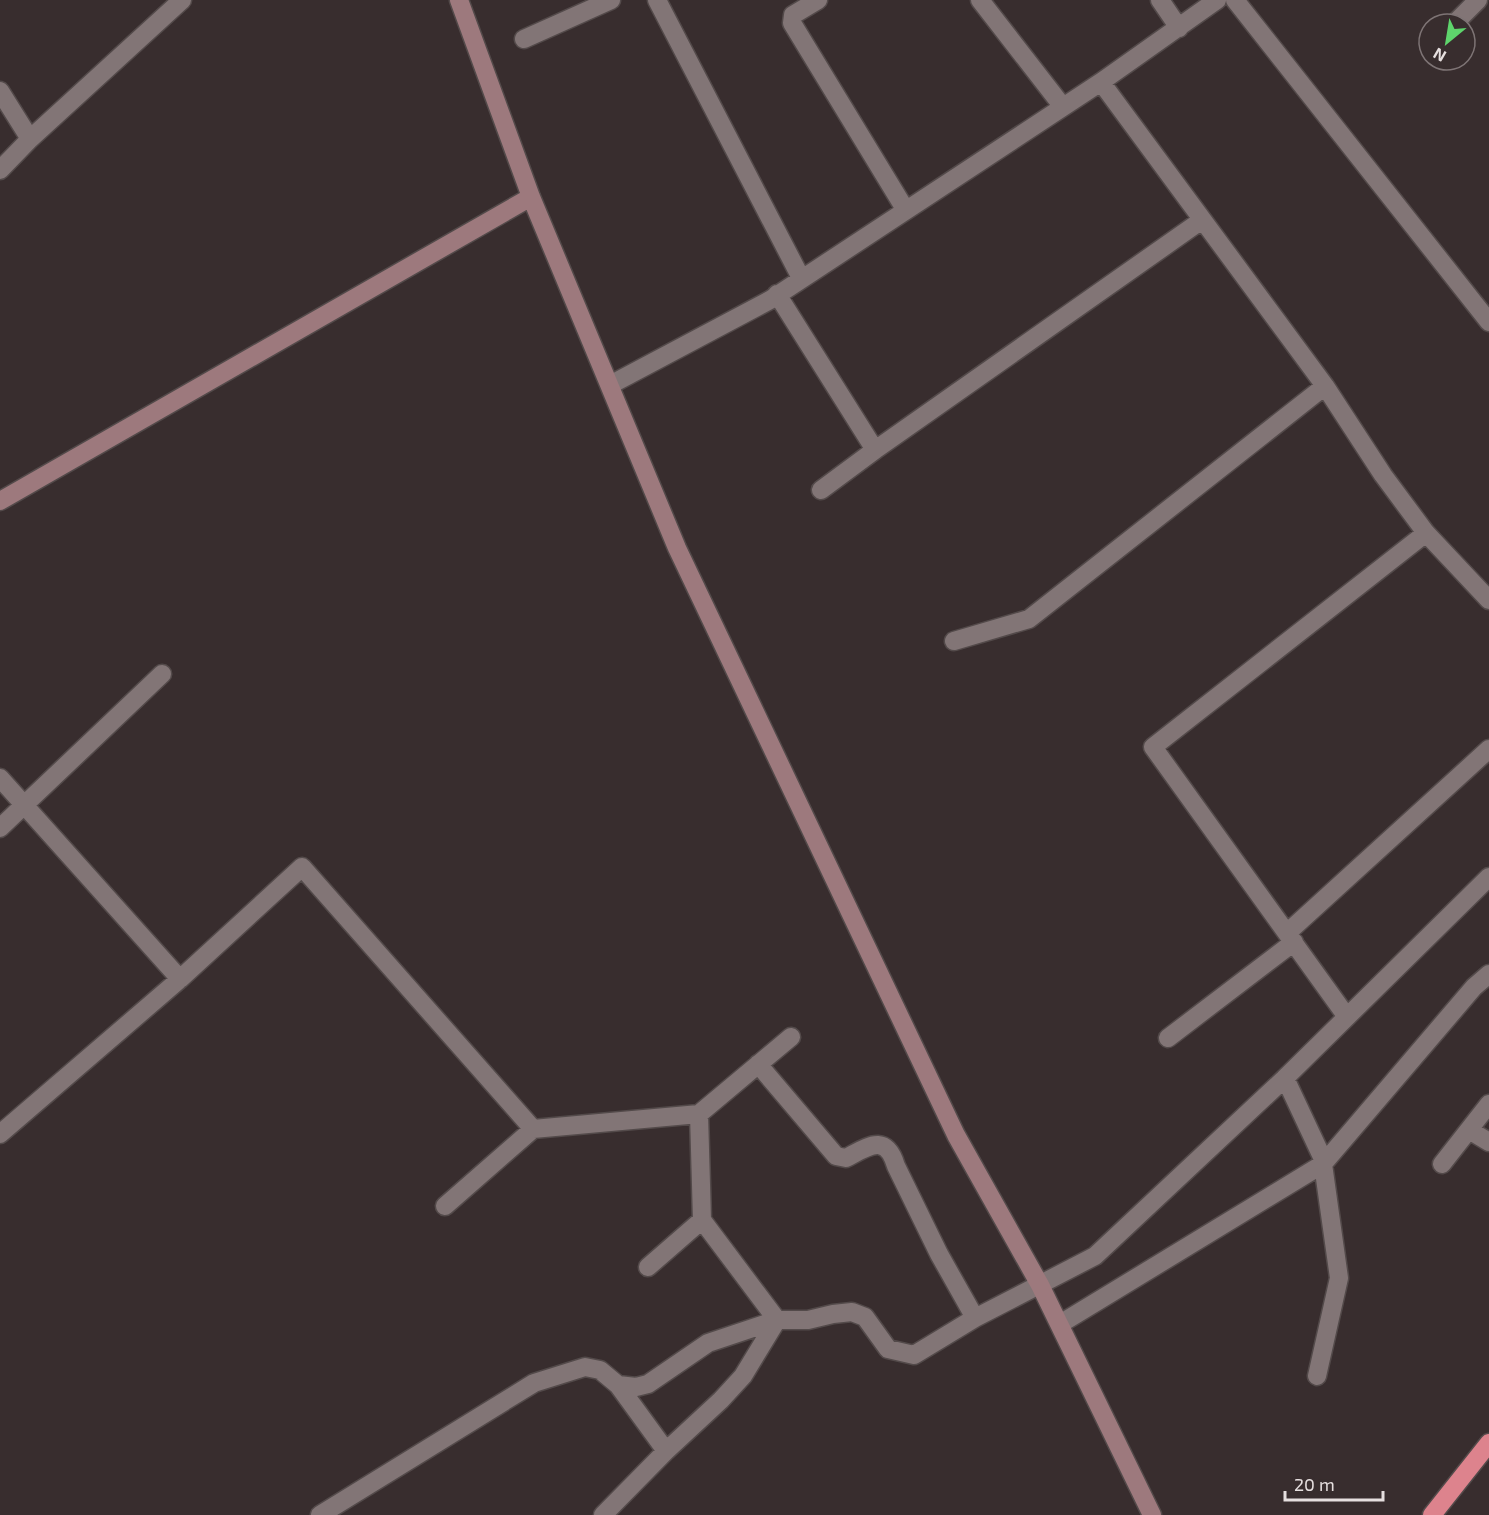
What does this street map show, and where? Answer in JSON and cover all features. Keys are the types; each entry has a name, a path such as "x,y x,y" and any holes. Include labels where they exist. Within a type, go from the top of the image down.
{"highway":[{"path":"1432,1515 1489,1443"}],"main road":[{"path":"459,0 531,197 677,548 946,1114 1040,1285 1152,1515"},
{"path":"0,501 531,197"}],"street":[{"path":"0,170 30,139 182,0"},
{"path":"524,39 611,0"},
{"path":"657,0 801,278"},
{"path":"818,0 794,15 792,23 905,209"},
{"path":"980,0 1063,107"},
{"path":"1160,0 1179,28"},
{"path":"610,385 777,294 1101,82 1217,0"},
{"path":"1235,0 1489,322"},
{"path":"1466,12 1478,0"},
{"path":"1101,82 1325,386 1383,475 1426,532 1489,600"},
{"path":"0,91 30,139"},
{"path":"821,490 1202,220"},
{"path":"777,294 875,450"},
{"path":"954,641 1029,619 1325,386"},
{"path":"1347,1017 1153,747 1426,532"},
{"path":"0,828 162,674"},
{"path":"1168,1038 1291,938 1489,749"},
{"path":"0,778 180,979"},
{"path":"0,1134 180,979 302,867 533,1129"},
{"path":"618,1385 636,1387 648,1384 708,1343 777,1320 808,1320 852,1312 865,1317 888,1349 914,1355 975,1318 1095,1256 1285,1078 1489,877"},
{"path":"1060,1324 1323,1164 1474,987 1489,974"},
{"path":"445,1206 533,1129 699,1114 791,1037"},
{"path":"758,1064 836,1156 846,1158 874,1144 885,1145 892,1152 896,1166 939,1254 975,1318"},
{"path":"1285,1078 1322,1157 1339,1278 1317,1376"},
{"path":"1442,1164 1489,1104"},
{"path":"699,1114 702,1220 777,1320"},
{"path":"1469,1130 1489,1142"},
{"path":"648,1267 702,1220"},
{"path":"603,1515 743,1376 777,1320"},
{"path":"320,1515 534,1383 585,1366 600,1370 618,1385 666,1451"}]}
